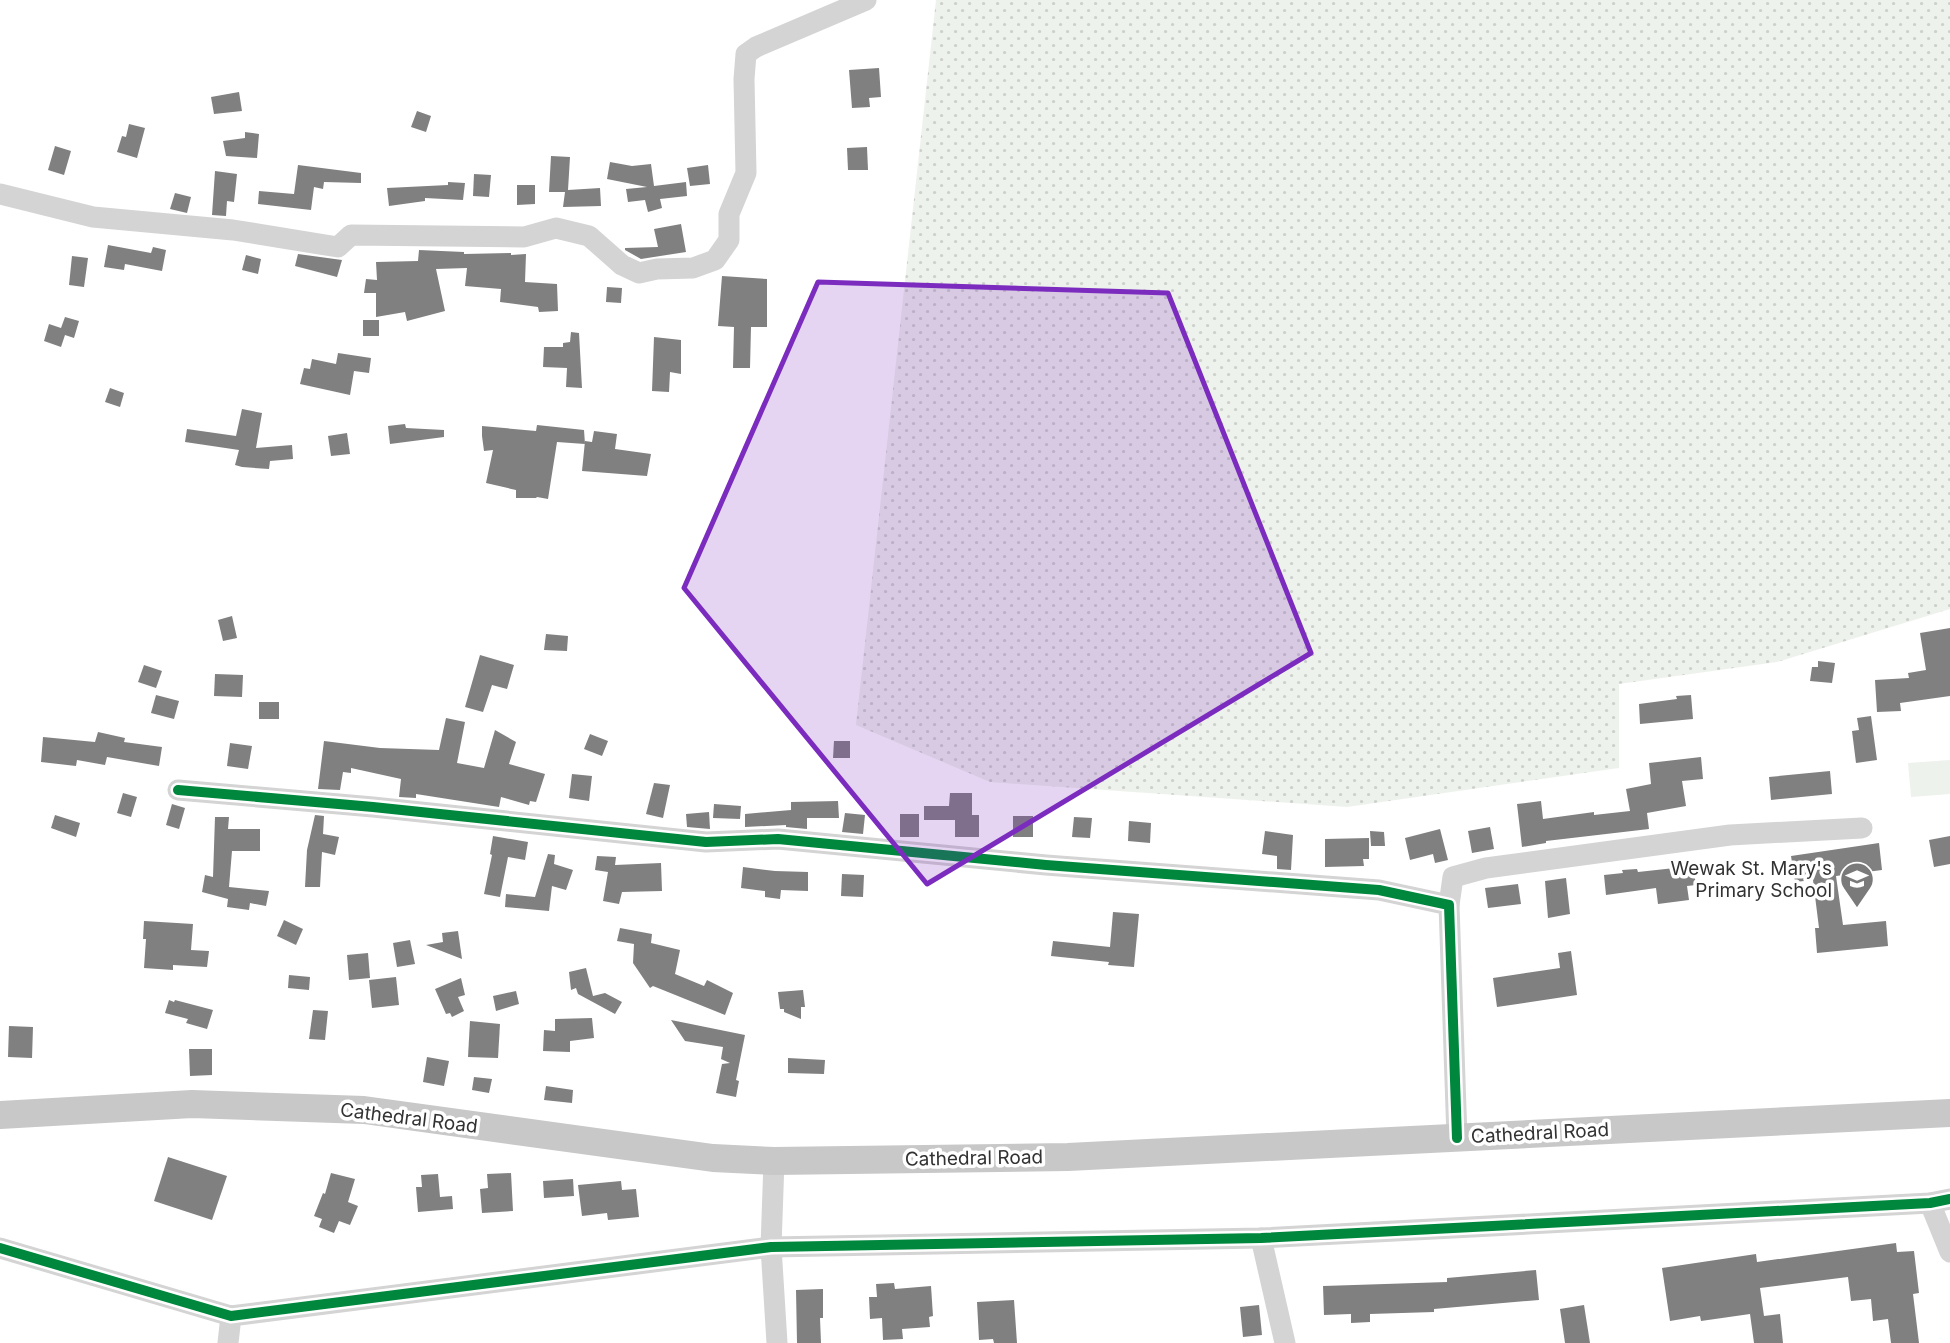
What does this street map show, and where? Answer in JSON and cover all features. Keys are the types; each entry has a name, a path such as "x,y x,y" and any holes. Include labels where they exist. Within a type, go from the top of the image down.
{"main road":[{"name":"Cathedral Road","path":"0,1115 192,1104 364,1110 713,1158 774,1161 1068,1157 1950,1113"}],"street":[{"path":"0,194 93,217 233,230 338,247 351,235 524,237 556,228 589,236 622,265 639,272 693,268 715,260 729,240 729,214 746,173 746,54 756,47 866,0"},
{"path":"178,790 373,807 706,842 778,839 1046,865 1379,890 1450,905"},
{"path":"1457,1138 1450,905 1453,877 1486,868 1730,835 1862,828"},
{"path":"774,1161 771,1247 777,1343"},
{"path":"0,1248 231,1315 771,1247 1261,1238 1940,1201 1950,1252"},
{"path":"1261,1238 1285,1343"},
{"path":"228,1343 231,1315"}],"highlighted area":[{"path":"818,282 1168,293 1311,653 927,884 684,588"}],"shaded area":[{"path":"936,0 1950,0 1950,609 1777,662 1619,684 1619,768 1347,807 990,782 856,725"},
{"path":"1950,760 1950,794 1911,797 1908,763"}],"building":[{"path":"879,68 881,97 869,98 870,107 852,108 849,70"},
{"path":"239,92 242,111 214,114 211,97"},
{"path":"417,111 431,116 426,132 411,127"},
{"path":"129,124 145,128 137,158 117,152 122,136 126,137"},
{"path":"245,132 259,134 257,158 226,156 223,141 245,138"},
{"path":"55,146 71,151 64,175 48,170"},
{"path":"867,147 868,170 848,170 847,148"},
{"path":"551,156 570,157 568,190 600,188 601,206 563,207 565,192 549,192"},
{"path":"610,162 632,166 651,164 654,186 686,182 687,196 660,199 662,208 648,212 645,200 628,202 626,189 647,187 607,179"},
{"path":"298,165 361,173 361,183 324,182 323,189 314,187 311,210 258,204 259,191 294,194"},
{"path":"708,165 710,184 690,186 687,168"},
{"path":"215,171 237,174 234,202 227,201 226,216 212,215"},
{"path":"474,174 491,175 489,197 473,196"},
{"path":"448,182 465,183 463,200 425,198 425,201 389,206 387,188 448,185"},
{"path":"517,185 535,185 535,204 517,205"},
{"path":"175,193 191,197 187,213 170,209"},
{"path":"681,224 686,252 641,259 625,250 658,247 654,229"},
{"path":"108,245 151,253 153,247 166,250 162,271 125,264 124,270 104,267"},
{"path":"419,250 464,254 526,254 525,282 557,284 558,311 539,312 538,307 500,302 501,289 465,286 467,268 436,269 445,311 407,321 405,312 376,317 376,293 364,293 366,279 377,280 376,262 418,261"},
{"path":"298,254 342,260 337,277 295,266"},
{"path":"246,255 261,259 258,274 242,270"},
{"path":"72,256 88,258 84,287 69,285"},
{"path":"722,276 767,279 767,327 751,327 750,368 733,368 734,327 718,326"},
{"path":"607,287 622,288 621,303 606,302"},
{"path":"65,317 79,321 74,338 65,335 61,347 44,341 49,324 61,328"},
{"path":"363,320 379,320 379,336 363,336"},
{"path":"571,332 579,333 582,388 566,387 567,368 543,367 544,347 563,347 563,343 570,342"},
{"path":"654,337 681,340 681,374 670,372 669,392 652,391"},
{"path":"338,353 371,358 369,373 354,371 350,395 300,384 304,368 310,369 312,359 336,364"},
{"path":"110,388 124,393 120,407 105,402"},
{"path":"242,409 262,413 256,448 292,445 293,459 270,461 269,469 242,467 235,465 239,450 185,442 187,429 236,436"},
{"path":"405,424 406,428 444,430 444,437 390,444 388,426"},
{"path":"537,425 584,430 585,444 557,442 548,499 516,498 516,490 486,483 493,450 484,451 482,426 536,431"},
{"path":"594,431 617,434 615,449 651,454 647,476 582,471 585,441 592,442"},
{"path":"347,433 350,454 331,456 328,436"},
{"path":"232,616 237,638 223,641 218,620"},
{"path":"1950,628 1950,696 1900,703 1901,711 1877,712 1875,680 1909,678 1908,673 1926,670 1920,633"},
{"path":"546,634 568,636 567,651 544,650"},
{"path":"480,655 514,665 507,689 492,685 483,712 465,707"},
{"path":"1818,661 1835,663 1832,683 1810,681 1812,667 1818,667"},
{"path":"144,665 162,671 156,688 138,682"},
{"path":"215,674 243,675 242,697 214,696"},
{"path":"156,695 179,701 174,719 151,713"},
{"path":"1691,695 1693,719 1640,724 1639,704"},
{"path":"259,702 279,702 279,719 259,719"},
{"path":"1871,716 1877,760 1856,763 1852,731 1859,730 1857,718"},
{"path":"446,718 465,722 457,763 484,768 495,730 516,742 509,764 545,774 536,802 530,801 529,805 501,797 499,807 416,794 416,798 399,797 401,779 351,768 351,773 343,772 340,790 318,789 324,741 380,748 439,750"},
{"path":"98,732 125,738 124,742 162,747 159,766 107,757 105,765 77,760 76,766 41,762 43,737 95,742"},
{"path":"590,734 608,741 602,756 584,749"},
{"path":"834,741 850,741 850,758 833,758"},
{"path":"230,743 252,746 248,769 227,766"},
{"path":"1701,757 1703,779 1682,781 1686,806 1647,813 1649,829 1546,841 1522,847 1517,804 1541,801 1543,819 1594,812 1594,815 1630,811 1626,789 1651,784 1649,763"},
{"path":"1830,771 1832,794 1771,800 1769,777"},
{"path":"572,774 592,776 589,801 569,798"},
{"path":"654,783 670,785 663,818 646,814"},
{"path":"123,793 137,797 131,817 117,813"},
{"path":"950,793 972,793 972,815 979,815 979,837 955,837 955,820 924,820 924,806 949,806"},
{"path":"838,801 839,818 807,818 807,829 786,825 745,827 745,814 791,810 791,802"},
{"path":"172,804 185,808 179,829 166,825"},
{"path":"714,804 741,806 740,819 713,818"},
{"path":"709,812 710,829 687,827 686,814"},
{"path":"845,813 865,815 863,834 842,832"},
{"path":"900,814 919,814 919,837 900,837"},
{"path":"55,815 80,823 76,837 51,828"},
{"path":"315,815 324,816 323,834 339,837 335,855 322,852 320,887 305,887 307,850"},
{"path":"1013,816 1033,816 1033,837 1013,837"},
{"path":"215,817 229,817 228,829 260,829 260,851 232,851 229,887 269,891 266,906 250,903 249,910 227,907 228,899 202,892 205,875 213,877"},
{"path":"1074,817 1092,818 1090,838 1072,837"},
{"path":"1129,821 1151,823 1150,843 1128,841"},
{"path":"1490,827 1494,849 1472,853 1468,831"},
{"path":"1440,829 1448,860 1435,863 1433,854 1410,860 1405,838"},
{"path":"1265,831 1293,835 1291,870 1277,869 1277,856 1262,854"},
{"path":"1370,831 1384,832 1385,846 1371,846"},
{"path":"493,836 528,842 525,860 508,857 500,897 484,894"},
{"path":"1950,836 1950,864 1934,867 1929,840"},
{"path":"1369,838 1369,859 1363,859 1364,866 1325,867 1325,839"},
{"path":"1879,843 1882,870 1836,876 1843,925 1886,921 1888,946 1817,953 1815,928 1819,928 1813,880 1795,882 1791,856"},
{"path":"548,854 555,855 554,864 573,870 566,890 552,886 549,911 505,907 506,894 535,897"},
{"path":"597,856 616,857 615,865 661,863 662,891 622,892 619,904 603,901 608,872 595,870"},
{"path":"1693,866 1696,885 1687,886 1689,900 1658,904 1656,888 1606,895 1604,875 1623,873 1622,870 1637,869 1638,872"},
{"path":"743,867 808,872 808,891 781,890 780,899 765,897 765,891 741,888"},
{"path":"842,874 864,875 863,897 841,896"},
{"path":"1566,878 1570,914 1548,918 1545,881"},
{"path":"1518,884 1521,904 1488,908 1485,888"},
{"path":"1113,912 1139,914 1134,967 1051,956 1053,941 1110,947"},
{"path":"284,920 303,929 296,945 277,936"},
{"path":"144,921 193,924 191,950 209,951 207,967 173,965 173,970 144,968"},
{"path":"620,928 652,934 651,943 680,950 675,974 704,986 707,980 733,993 725,1015 653,986 650,988 633,963 634,944 617,941"},
{"path":"458,931 462,959 426,945 443,942 442,933"},
{"path":"410,940 415,964 397,967 393,943"},
{"path":"1571,951 1577,995 1497,1007 1493,978 1560,968 1558,953"},
{"path":"368,953 370,978 349,980 347,955"},
{"path":"586,968 593,996 605,993 622,1002 615,1014 578,994 576,988 571,990 569,972"},
{"path":"289,975 310,977 309,990 288,988"},
{"path":"396,977 399,1005 372,1008 369,980"},
{"path":"461,978 465,995 458,997 464,1011 452,1017 450,1013 446,1014 435,989"},
{"path":"803,990 805,1007 801,1007 801,1019 780,1009 778,992"},
{"path":"516,991 519,1004 496,1011 493,996"},
{"path":"169,1000 213,1010 207,1029 186,1023 188,1019 165,1013"},
{"path":"313,1010 328,1011 325,1040 309,1039"},
{"path":"592,1018 594,1038 570,1041 570,1052 543,1051 544,1030 555,1031 555,1019"},
{"path":"671,1020 745,1035 736,1080 739,1081 736,1097 716,1093 722,1064 730,1063 721,1059 723,1047 685,1041"},
{"path":"470,1021 500,1024 498,1058 468,1057"},
{"path":"9,1026 33,1027 32,1058 8,1057"},
{"path":"189,1049 212,1049 212,1075 190,1076"},
{"path":"427,1057 449,1061 444,1086 423,1082"},
{"path":"788,1058 825,1060 824,1074 788,1073"},
{"path":"474,1077 492,1079 489,1093 472,1090"},
{"path":"546,1086 573,1090 572,1103 544,1100"},
{"path":"168,1157 227,1176 212,1220 154,1201"},
{"path":"331,1173 355,1179 348,1202 358,1206 350,1225 339,1221 334,1233 319,1227 322,1219 314,1216 323,1193 325,1194"},
{"path":"511,1173 513,1211 482,1213 480,1189 488,1188 487,1174"},
{"path":"438,1174 440,1197 452,1196 453,1209 418,1212 416,1187 422,1187 421,1175"},
{"path":"573,1179 574,1196 544,1198 543,1181"},
{"path":"621,1181 622,1190 636,1189 639,1217 608,1220 607,1213 582,1216 578,1185"},
{"path":"1896,1243 1897,1252 1914,1251 1919,1293 1913,1294 1919,1343 1891,1343 1888,1319 1873,1321 1871,1299 1851,1301 1848,1277 1760,1288 1764,1316 1780,1314 1783,1343 1754,1343 1750,1314 1701,1321 1700,1316 1670,1321 1662,1268 1756,1254 1757,1262"},
{"path":"1536,1270 1539,1300 1434,1309 1434,1312 1370,1314 1370,1322 1351,1323 1351,1314 1324,1315 1323,1286 1447,1282 1447,1278"},
{"path":"894,1283 895,1289 931,1286 933,1316 929,1317 930,1327 902,1329 903,1339 883,1340 882,1318 870,1319 869,1297 877,1297 876,1284"},
{"path":"823,1289 821,1343 797,1343 796,1290"},
{"path":"1014,1300 1017,1343 979,1340 977,1302"},
{"path":"1259,1305 1262,1335 1243,1337 1240,1307"},
{"path":"1584,1305 1590,1343 1565,1343 1560,1309"}],"cycle path":[{"path":"178,790 373,807 706,842 778,839 1046,865 1379,890 1449,905 1457,1138"},
{"path":"0,1248 231,1316 771,1247 1261,1238 1930,1203 1950,1199"}],"place":[{"name":"Wewak St. Mary's Primary School","path":"1857,909"}]}
